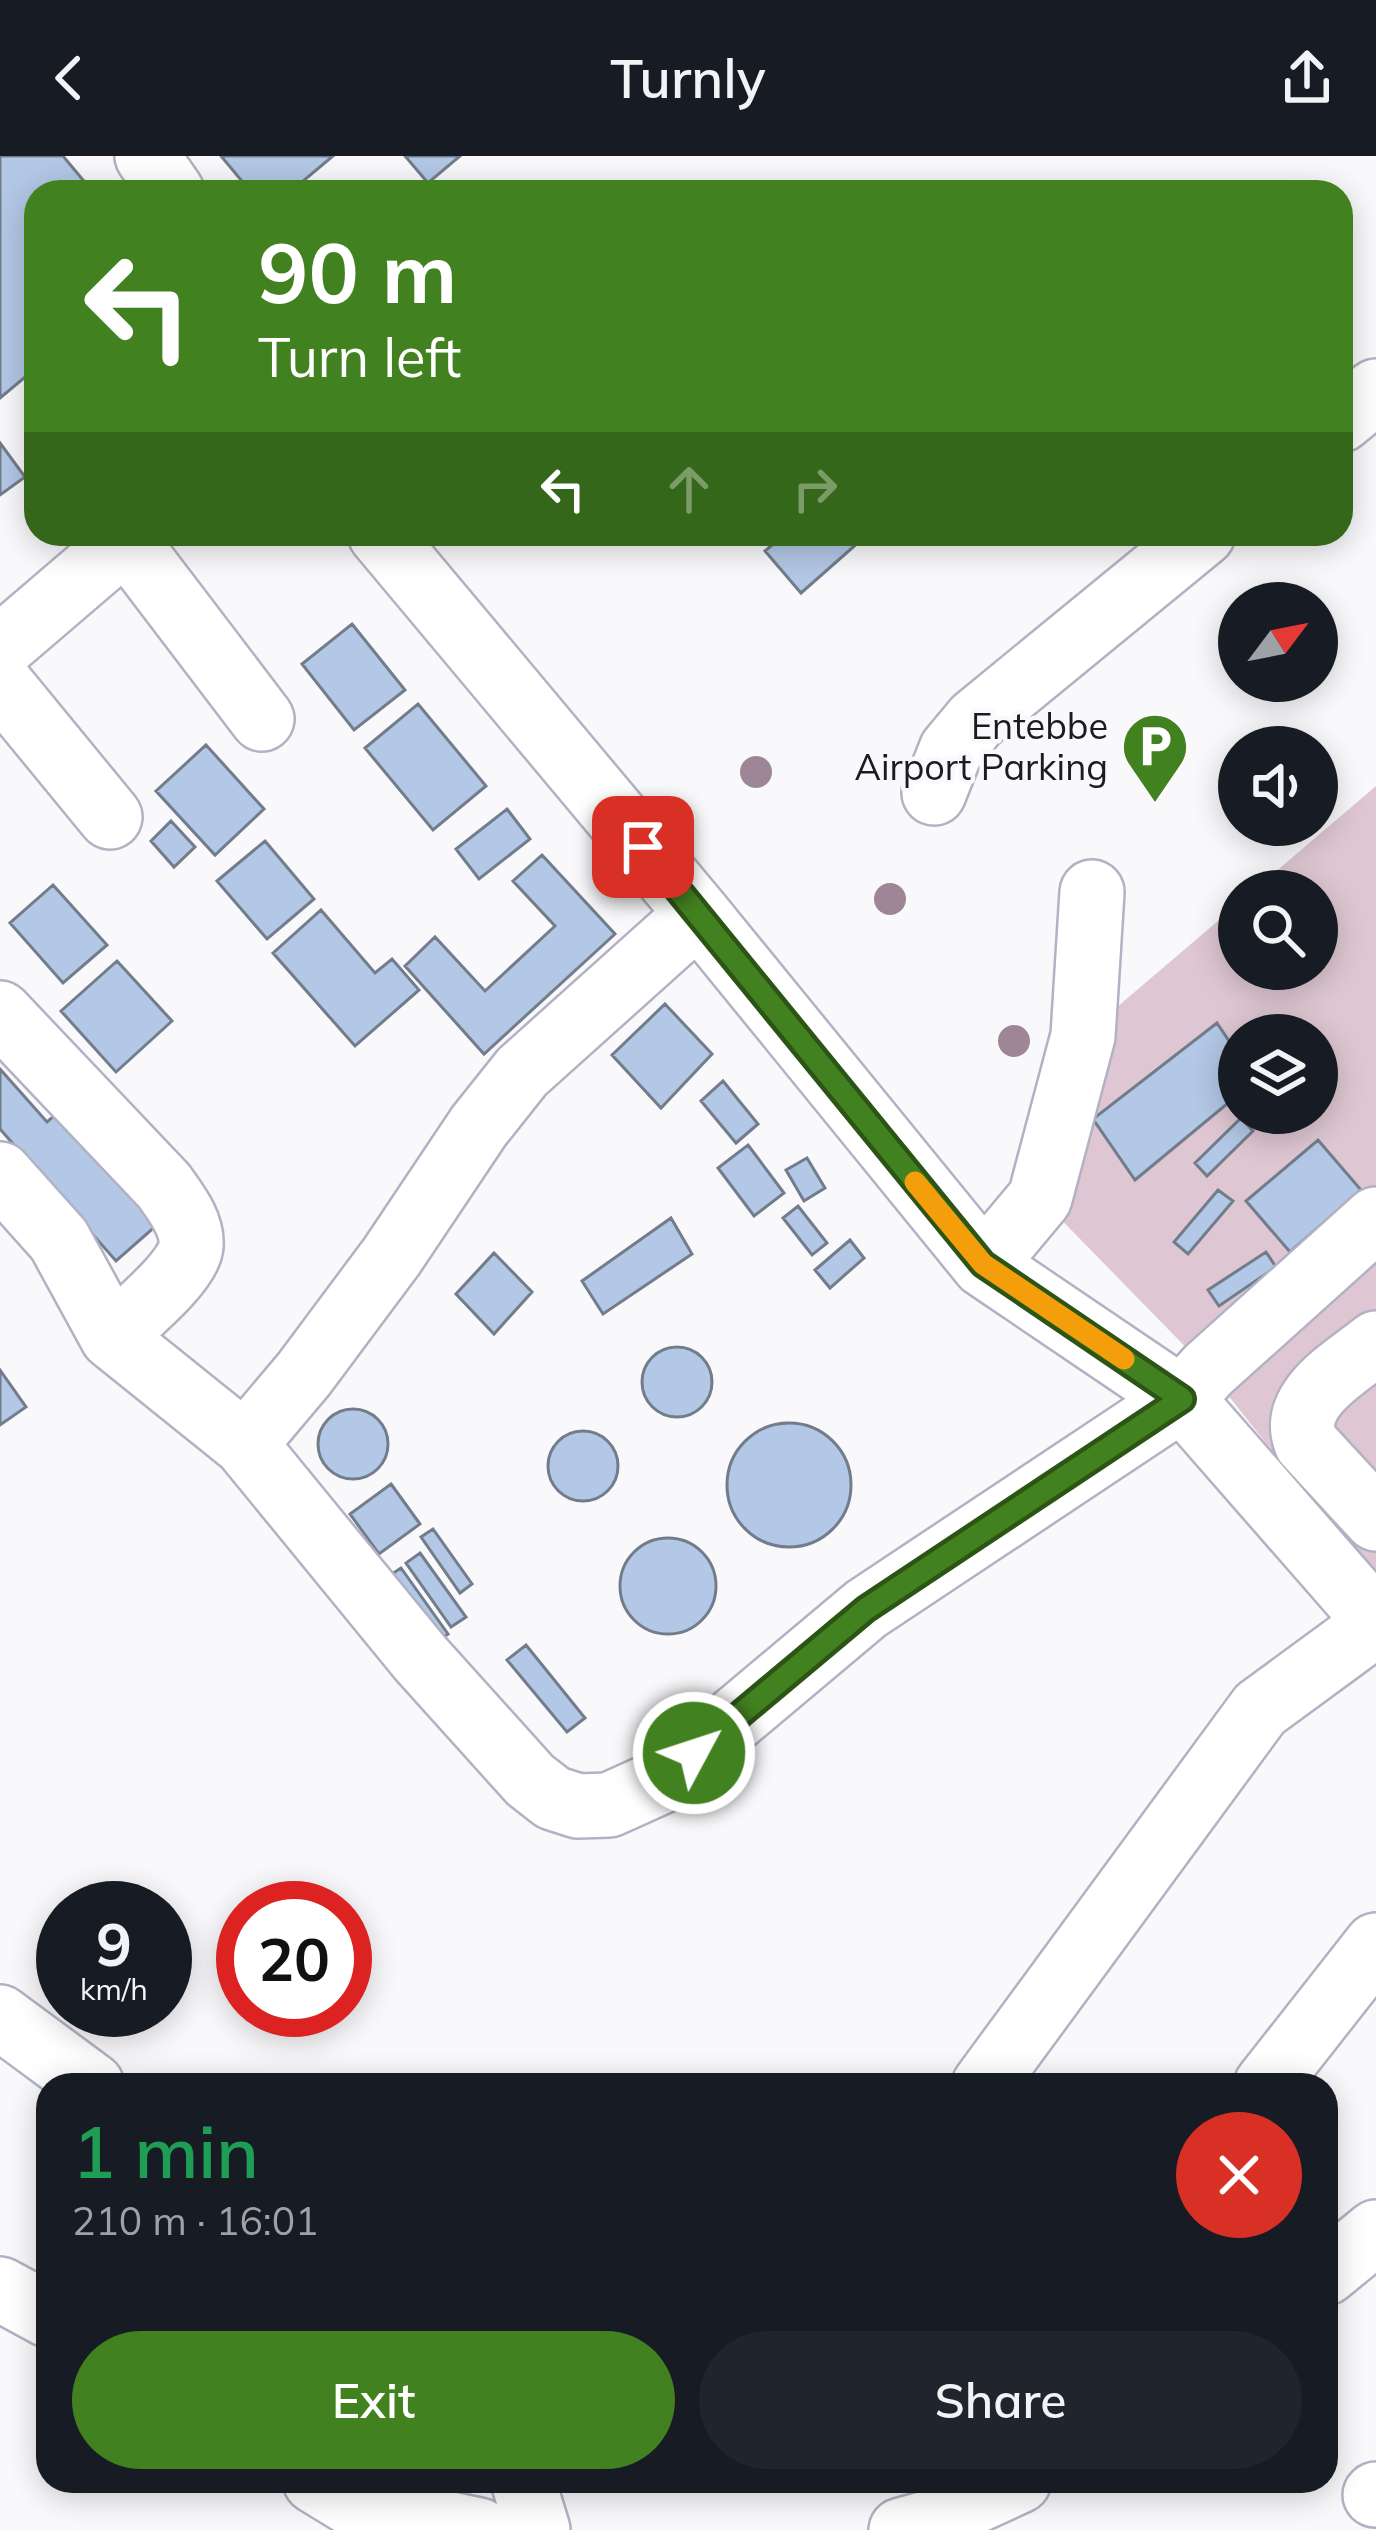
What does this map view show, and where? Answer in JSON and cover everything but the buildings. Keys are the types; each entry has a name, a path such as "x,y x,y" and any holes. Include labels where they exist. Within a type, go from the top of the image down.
{"lane":[{"path":"0,648 119,546"},
{"path":"136,546 262,719"},
{"path":"390,546 983,1264 1182,1399 1376,1622 1260,1709 993,2073"},
{"path":"934,794 951,750 976,721 1188,546"},
{"path":"0,683 110,817"},
{"path":"983,1264 1040,1198 1083,1036 1092,892"},
{"path":"244,1444 392,1256 479,1126 522,1072 698,914"},
{"path":"0,1013 164,1186 189,1229 191,1244 179,1274 112,1337"},
{"path":"0,1174 59,1240 112,1337 244,1444 421,1659 530,1780 554,1798 578,1806 609,1805 660,1782 866,1609 1182,1399 1376,1219"},
{"path":"1373,1509 1306,1442 1300,1427 1315,1393 1376,1343"},
{"path":"1275,2073 1376,1945"},
{"path":"0,2017 76,2073"},
{"path":"1338,2263 1376,2232"},
{"path":"0,2290 36,2309"},
{"path":"335,2493 351,2503 479,2530"},
{"path":"527,2493 538,2530"},
{"path":"901,2530 993,2493"}],"shaded area":[{"path":"1376,786 1376,1582 1208,1370 1040,1198 1021,1141 1083,1036 1218,921 1218,990 1338,990 1338,870 1278,870 1306,846 1338,846 1338,818"}],"slow traffic":[{"path":"915,1182 983,1264 1124,1359"}],"place":[{"name":"Entebbe Airport Parking","path":"1155,805"}],"route":[{"path":"643,847 983,1264 1182,1399 866,1609 694,1753"}]}
